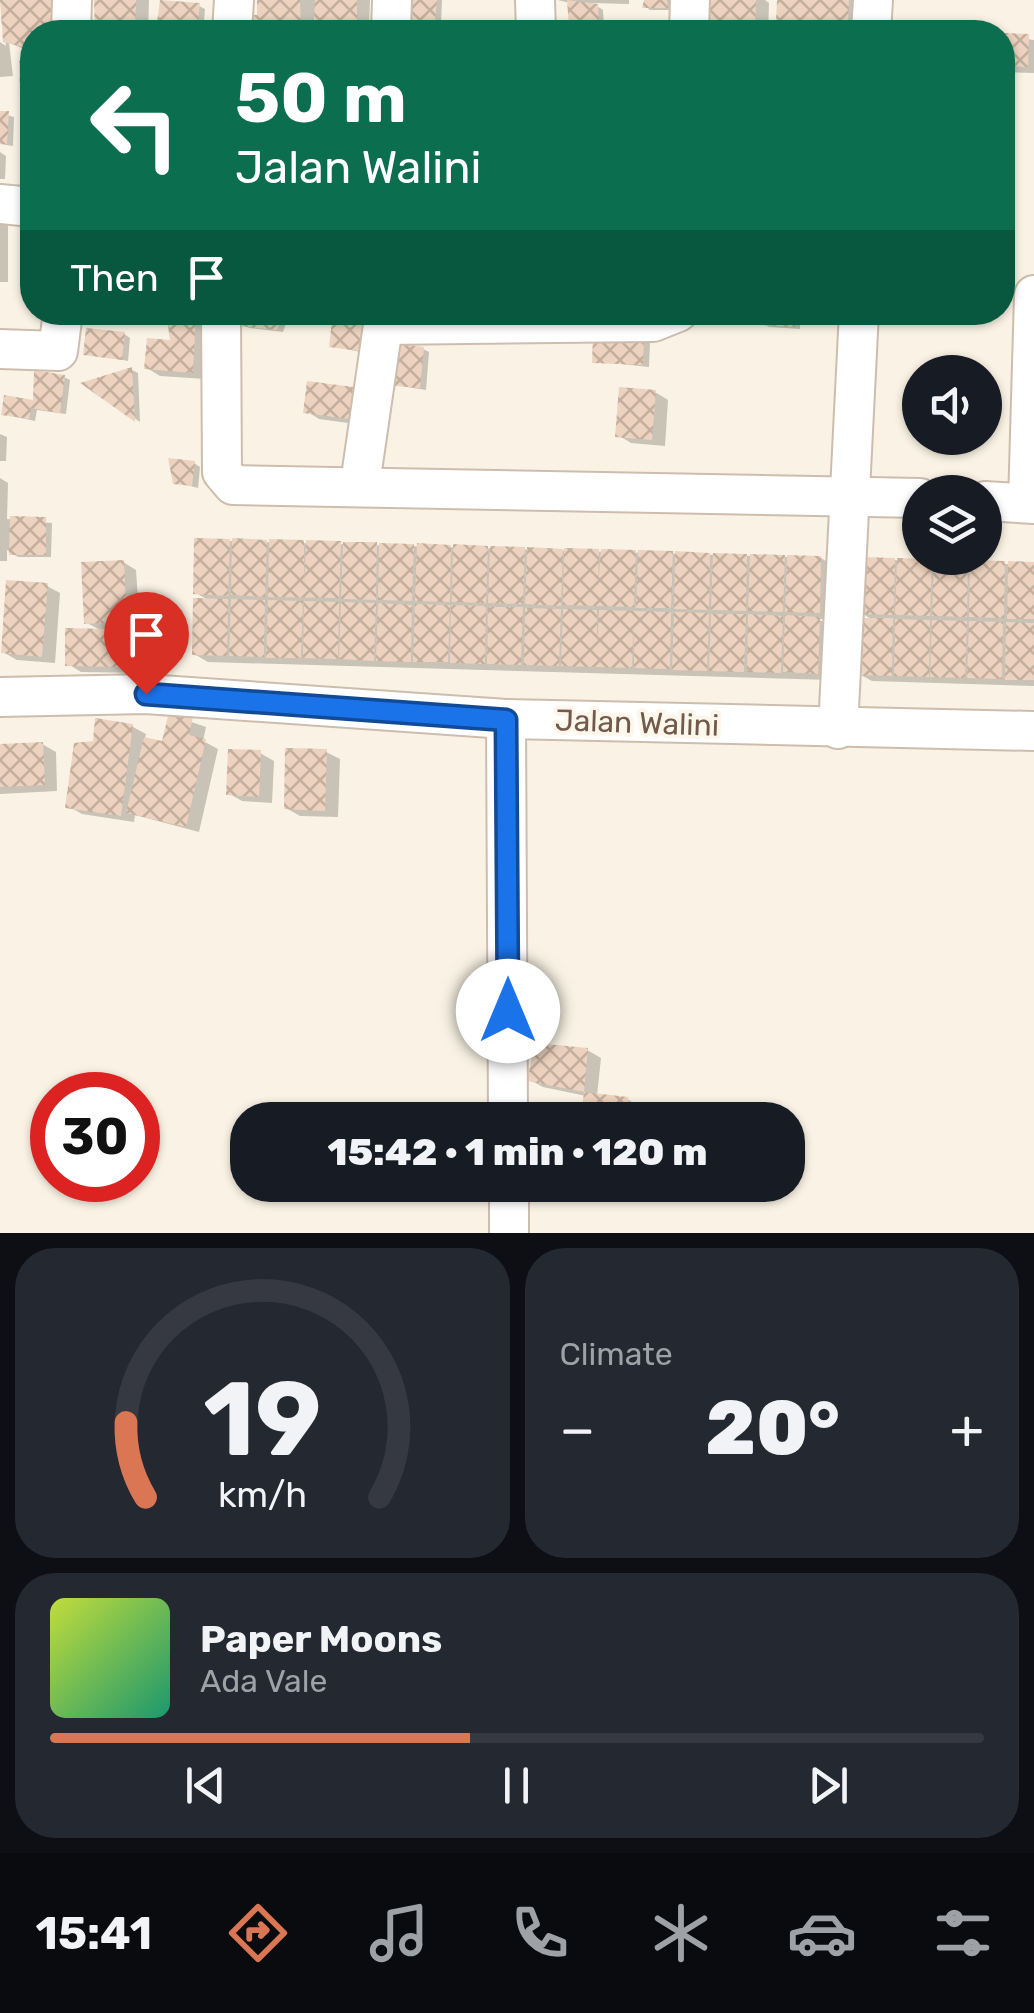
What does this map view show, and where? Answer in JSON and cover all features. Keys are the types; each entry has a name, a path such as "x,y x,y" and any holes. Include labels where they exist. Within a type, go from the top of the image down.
{"street":[{"path":"1002,502 1031,504 1034,295"},
{"path":"221,325 222,472 233,485 360,484 902,497"},
{"path":"360,484 384,325"},
{"path":"838,729 858,325"},
{"path":"0,349 53,353 62,330"},
{"name":"Jalan Walini","path":"0,696 146,694 506,720 1034,731"},
{"path":"506,720 508,1102"},
{"path":"508,1202 509,1233"}],"building":[{"path":"0,0 59,0 60,20 20,20 20,46 3,42"},
{"path":"94,0 136,0 135,20 95,20"},
{"path":"160,0 200,3 198,20 157,20"},
{"path":"257,0 300,0 301,20 241,20 241,15 257,15"},
{"path":"315,0 357,0 357,20 314,20"},
{"path":"401,0 437,0 435,20 402,20"},
{"path":"567,0 598,4 599,20 568,20"},
{"path":"644,0 667,0 668,8 642,8"},
{"path":"700,0 756,0 755,20 701,20"},
{"path":"777,0 849,0 848,20 776,20"},
{"path":"1015,33 1029,34 1028,67 1015,66"},
{"path":"0,111 9,111 7,144 0,144"},
{"path":"168,325 195,325 193,373 144,369 147,338 170,340"},
{"path":"240,325 279,325 277,330"},
{"path":"332,325 362,325 359,351 329,347"},
{"path":"86,328 125,332 122,360 83,355"},
{"path":"593,333 644,336 643,365 592,363"},
{"path":"389,343 424,347 420,388 385,385"},
{"path":"132,367 135,422 80,383"},
{"path":"34,370 65,375 60,413 31,408 29,419 1,415 4,395 33,400"},
{"path":"307,381 354,387 350,419 303,413"},
{"path":"619,387 656,390 652,440 615,437"},
{"path":"168,458 195,461 192,486 173,484"},
{"path":"10,516 46,517 46,555 9,555"},
{"path":"194,538 230,539 228,596 193,594"},
{"path":"232,538 267,540 265,597 231,595"},
{"path":"269,539 304,540 304,586 306,540 341,541 339,598 268,597"},
{"path":"343,542 377,542 376,600 341,599"},
{"path":"379,543 414,544 412,601 378,600"},
{"path":"417,543 451,545 450,602 415,601"},
{"path":"453,544 488,546 486,603 452,602"},
{"path":"490,546 525,547 523,604 488,603"},
{"path":"527,547 563,549 561,606 525,604"},
{"path":"564,548 599,549 598,588 601,549 636,550 634,607 563,605"},
{"path":"638,550 673,551 671,608 636,608"},
{"path":"675,551 710,553 709,610 674,609"},
{"path":"713,553 747,554 746,611 711,610"},
{"path":"750,554 785,555 783,612 748,611"},
{"path":"787,555 821,556 820,613 785,612"},
{"path":"860,557 895,558 894,615 858,614"},
{"path":"897,558 902,558 902,575 931,575 930,616 895,615"},
{"path":"124,560 127,622 84,624 81,562"},
{"path":"1005,561 1004,618 969,617 970,575 1002,575"},
{"path":"1008,561 1034,562 1034,619 1007,619"},
{"path":"933,575 968,575 967,617 932,616"},
{"path":"6,580 48,583 42,657 1,653"},
{"path":"193,598 228,599 227,656 192,655"},
{"path":"231,599 265,600 264,657 229,656"},
{"path":"268,600 303,601 301,658 266,658"},
{"path":"304,601 339,602 338,659 303,658"},
{"path":"341,602 376,603 374,661 339,659"},
{"path":"378,603 412,605 411,662 376,661"},
{"path":"415,604 450,605 448,662 413,662"},
{"path":"451,605 486,606 485,664 450,663"},
{"path":"488,607 523,607 521,665 487,664"},
{"path":"525,608 561,609 559,666 524,665"},
{"path":"563,609 597,610 597,648 599,610 671,612 670,669 634,668 634,625 632,668 561,666"},
{"path":"674,612 709,613 707,671 672,670"},
{"path":"711,614 746,614 744,672 709,671"},
{"path":"748,614 783,616 781,673 747,672"},
{"path":"785,615 820,617 818,674 783,672"},
{"path":"858,618 893,618 892,676 857,675"},
{"path":"895,619 930,620 929,677 894,676"},
{"path":"932,620 967,621 965,678 930,677"},
{"path":"969,621 1003,622 1002,679 967,678"},
{"path":"1006,622 1034,623 1034,680 1005,680"},
{"path":"65,628 107,629 111,640 130,640 130,667 65,666"},
{"path":"169,712 193,717 189,735 206,739 186,827 126,813 144,737 162,741"},
{"path":"95,718 133,724 121,816 65,808 74,743 93,741"},
{"path":"43,742 45,785 0,787 0,744"},
{"path":"285,748 327,749 325,811 284,809"},
{"path":"228,749 261,750 259,797 226,795"},
{"path":"535,1043 588,1048 584,1092 527,1081"},
{"path":"584,1092 628,1097 628,1102 583,1102"}],"route":[{"path":"146,694 506,720 508,1011"}]}
